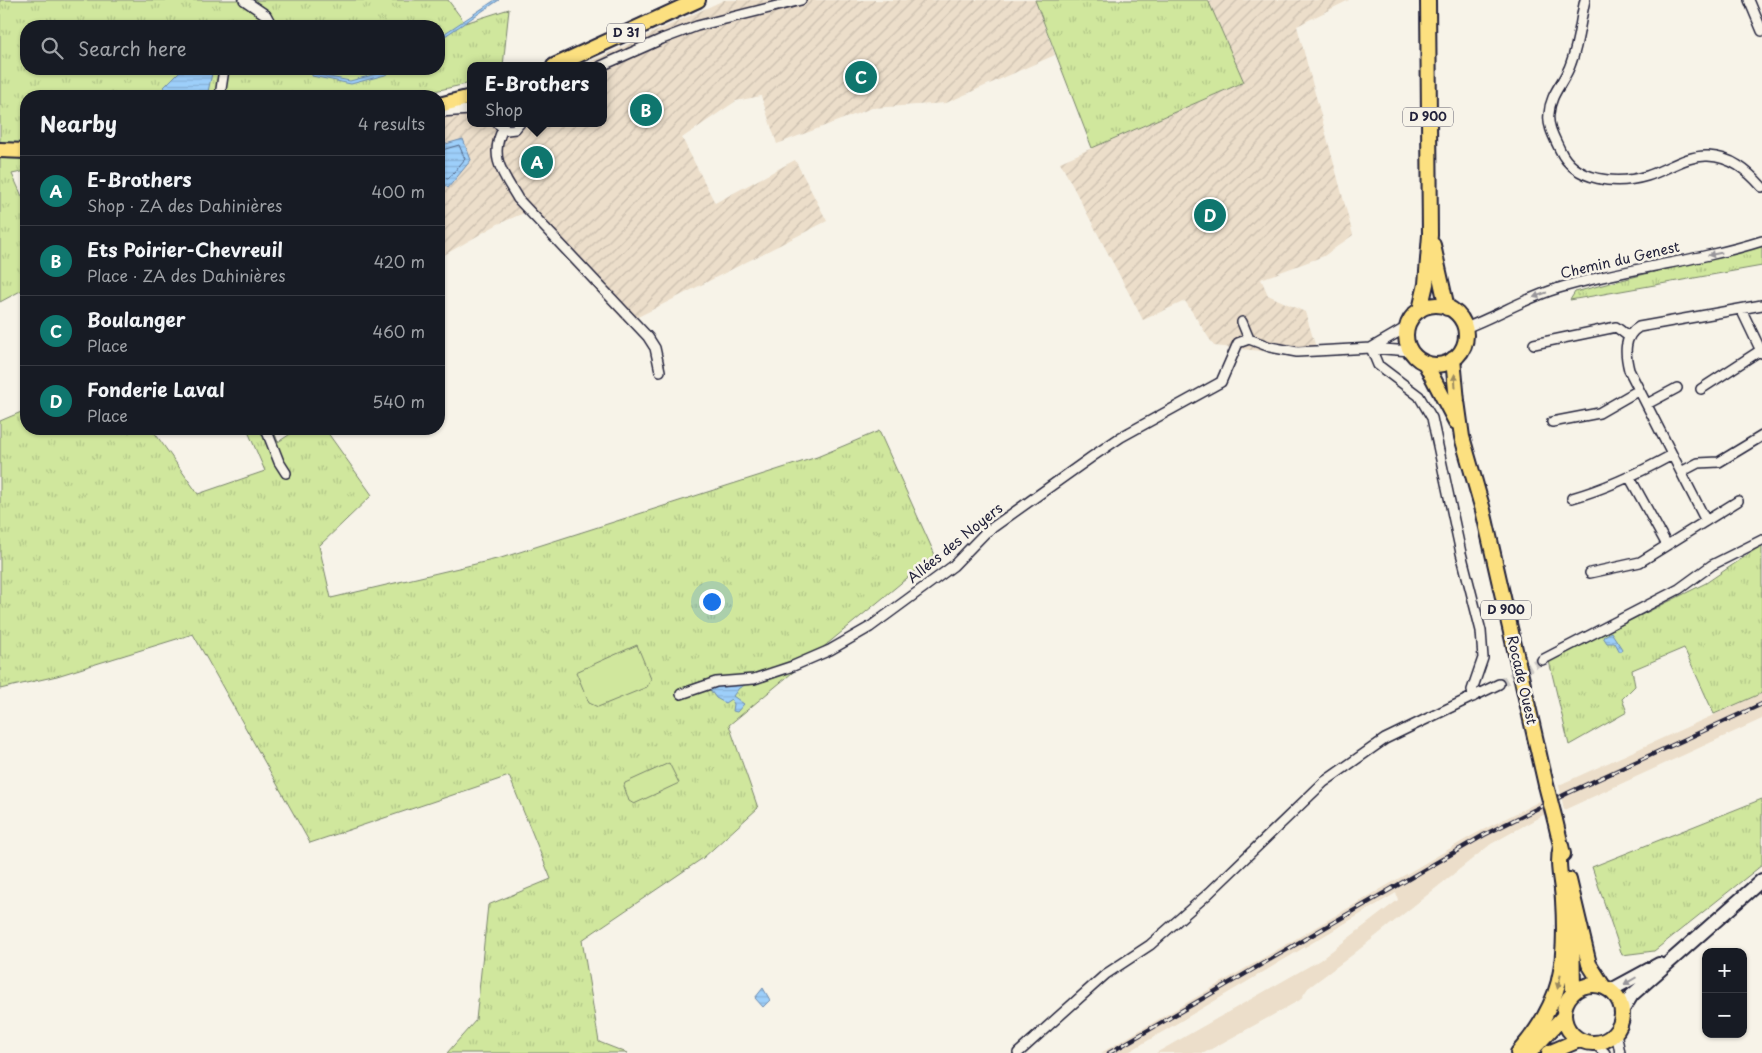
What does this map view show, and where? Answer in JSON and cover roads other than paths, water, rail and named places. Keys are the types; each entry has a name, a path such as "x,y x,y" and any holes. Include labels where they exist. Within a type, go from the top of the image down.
{"main road":[{"name":"D 31","path":"563,62 698,0"},
{"name":"D 900","path":"1420,310 1426,284 1430,235 1428,0"},
{"path":"445,104 467,98"},
{"path":"0,150 20,151"},
{"name":"D 900","path":"1430,235 1447,308"},
{"path":"1429,306 1447,308 1455,313 1465,328 1464,345 1454,359 1444,364 1425,363 1410,351 1407,343 1407,327 1414,315 1420,310 1429,306"},
{"name":"Rocade Ouest","path":"1454,359 1456,401 1462,437 1482,510 1572,896 1589,964 1607,988"},
{"name":"Rocade Ouest","path":"1425,363 1462,437"},
{"path":"1518,1053 1537,1031 1554,1000 1562,968 1563,899 1558,859 1561,846"},
{"path":"1563,1017 1571,1034 1579,1040 1594,1043 1610,1038 1620,1025 1622,1011 1632,995 1678,952 1762,880"},
{"name":"Rocade Ouest","path":"1572,896 1574,991"},
{"path":"1607,988 1678,952"},
{"path":"1529,1053 1563,1017 1567,999 1574,991 1587,985 1607,988 1617,996 1622,1011"},
{"path":"1550,1053 1579,1040"}],"street":[{"path":"244,0 266,15 269,20"},
{"path":"607,63 662,38 697,26 802,0"},
{"path":"1585,0 1578,41 1571,65 1551,98 1548,117 1552,134 1569,164 1596,180 1632,179 1646,176 1687,160 1706,156 1734,162 1750,173 1762,187"},
{"path":"1749,0 1759,15 1762,31"},
{"path":"221,90 223,75"},
{"path":"445,112 467,110"},
{"path":"500,127 496,154 503,172 518,199 648,337 655,348 660,371"},
{"path":"503,127 511,130 515,127"},
{"name":"Chemin du Genest","path":"1465,328 1488,319 1515,304 1558,288 1627,271 1733,251 1762,241"},
{"path":"1706,521 1648,404 1639,390 1625,355 1628,336 1639,327 1762,305"},
{"path":"1701,389 1761,352 1741,309"},
{"path":"1242,322 1248,339 1270,347 1298,352 1371,348 1410,351"},
{"path":"1371,348 1407,327"},
{"path":"1534,344 1616,327 1628,336"},
{"name":"Allées des Noyers","path":"680,694 716,682 754,679 792,666 830,650 870,627 953,566 985,533 1120,437 1221,382 1238,343 1248,339"},
{"path":"1371,348 1378,365 1419,396 1432,418 1461,553 1481,631 1483,658 1472,690 1473,697"},
{"path":"1648,404 1677,388"},
{"path":"1552,422 1599,413 1639,390"},
{"path":"268,435 279,462 286,473"},
{"path":"1681,472 1698,463 1719,462 1762,436"},
{"path":"1572,498 1604,489 1630,478 1672,455"},
{"path":"1630,478 1667,545"},
{"path":"1590,572 1640,562 1738,501"},
{"path":"1542,660 1679,589 1712,565 1762,540"},
{"path":"1018,1053 1106,974 1157,939 1223,880 1324,782 1385,739 1498,684"},
{"path":"1616,1032 1620,1053"},
{"path":"1594,1043 1605,1053"}],"water":[{"path":"495,0 499,0 445,36 445,33"},
{"path":"176,75 212,75 208,90 162,90"},
{"path":"320,75 350,81 372,75 385,75 351,84 312,76"},
{"path":"463,139 471,160 448,188 445,185 445,144"},
{"path":"1611,632 1622,649 1620,652 1615,643 1607,643 1603,637"},
{"path":"744,681 747,684 739,688 733,696 744,704 737,712 733,711 734,704 731,699 725,703 716,698 708,687"},
{"path":"763,988 770,1000 763,1007 755,998"}],"tunnel":[{"path":"1499,684 1542,660"}],"railway":[{"path":"1109,1053 1484,835 1568,793 1762,704"}],"place":[{"name":"Boulanger","path":"861,77"},
{"name":"Ets Poirier-Chevreuil","path":"646,110"},
{"name":"E-Brothers","path":"537,162"},
{"name":"Fonderie Laval","path":"1210,215"}]}
